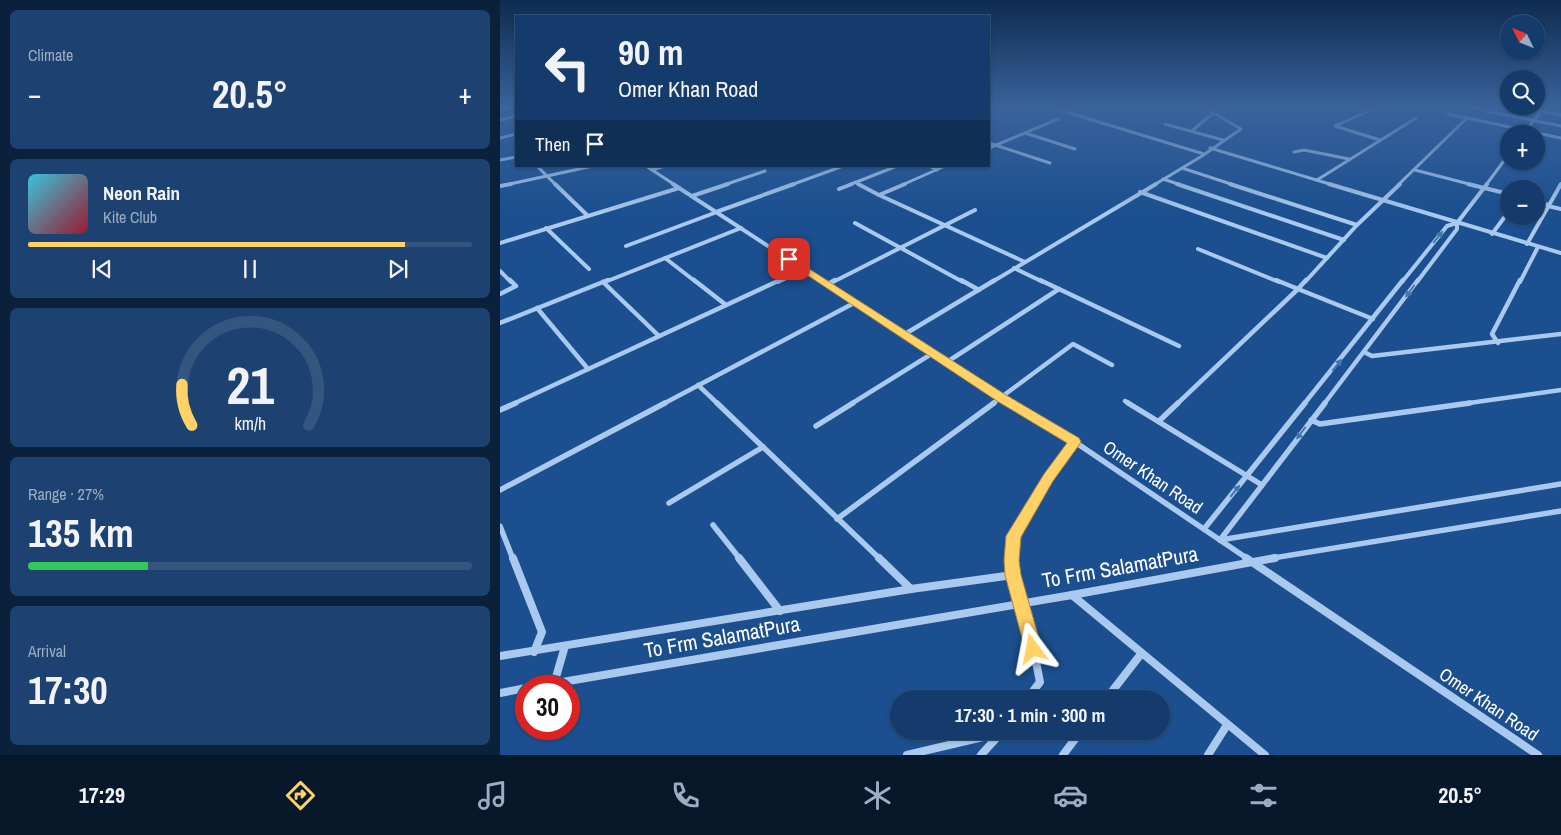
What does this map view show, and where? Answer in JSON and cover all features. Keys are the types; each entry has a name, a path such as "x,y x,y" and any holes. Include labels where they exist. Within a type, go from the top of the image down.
{"street":[{"path":"990,143 1050,163"},
{"path":"990,148 999,143"},
{"path":"1057,143 1075,149"},
{"path":"1169,143 1204,154"},
{"path":"905,334 1182,168 1218,143"},
{"path":"1318,180 1375,143"},
{"path":"1159,421 1298,289 1357,225 1442,143"},
{"path":"1210,148 1492,234 1560,252"},
{"path":"1294,152 1304,150 1349,159"},
{"path":"500,160 515,157"},
{"path":"1204,529 1447,226 1457,223 1500,166"},
{"path":"538,167 588,216"},
{"path":"500,186 588,167"},
{"name":"Omer Khan Road","path":"648,167 1001,398 1075,442 1538,755"},
{"path":"652,170 662,167"},
{"path":"626,246 840,167"},
{"path":"839,189 894,167"},
{"path":"931,167 937,170"},
{"path":"879,195 943,167"},
{"path":"1182,168 1357,225"},
{"path":"1416,170 1500,192"},
{"path":"692,196 765,171"},
{"path":"1163,179 1344,240"},
{"path":"855,182 879,195 1025,262"},
{"path":"1527,244 1561,184"},
{"path":"500,237 502,242 679,188"},
{"path":"1140,192 1327,258"},
{"path":"1545,204 1561,209"},
{"path":"828,284 976,210"},
{"path":"855,223 979,290"},
{"path":"1220,540 1457,229 1457,223"},
{"path":"1492,234 1500,223"},
{"path":"546,228 589,268"},
{"path":"500,323 741,228"},
{"path":"1498,342 1492,337 1492,334 1538,247"},
{"path":"1198,249 1373,319"},
{"path":"665,258 726,305"},
{"path":"1014,268 1179,346"},
{"path":"500,402 502,409 805,269"},
{"path":"500,271 516,286 500,294"},
{"path":"603,282 659,336"},
{"path":"947,362 1059,288"},
{"path":"500,490 856,302"},
{"path":"537,308 588,369"},
{"path":"1364,352 1372,356 1561,334"},
{"path":"837,519 1073,344 1112,365"},
{"path":"816,426 933,353"},
{"path":"698,385 911,589"},
{"path":"1311,420 1320,424 1561,390"},
{"path":"1125,401 1262,485"},
{"path":"1034,690 1040,682 1022,603 1013,575 1014,536 1049,478 1075,442"},
{"path":"669,503 763,448"},
{"path":"1220,540 1561,484"},
{"name":"To Frm SalamatPura","path":"580,680 1250,562 1561,511"},
{"path":"713,525 780,611"},
{"path":"500,526 542,632 534,652"},
{"path":"500,656 534,652 911,589 1013,575"},
{"path":"1072,594 1141,654 1265,755"},
{"path":"556,675 565,646"},
{"path":"1113,690 1141,654"},
{"path":"500,693 515,690"},
{"path":"1208,755 1227,725"},
{"path":"907,755 968,740"},
{"path":"981,755 994,740"},
{"path":"1062,755 1074,740"}],"route":[{"path":"789,259 1001,398 1075,442 1024,516 1014,536 1013,575 1030,632 1033,649"}]}
